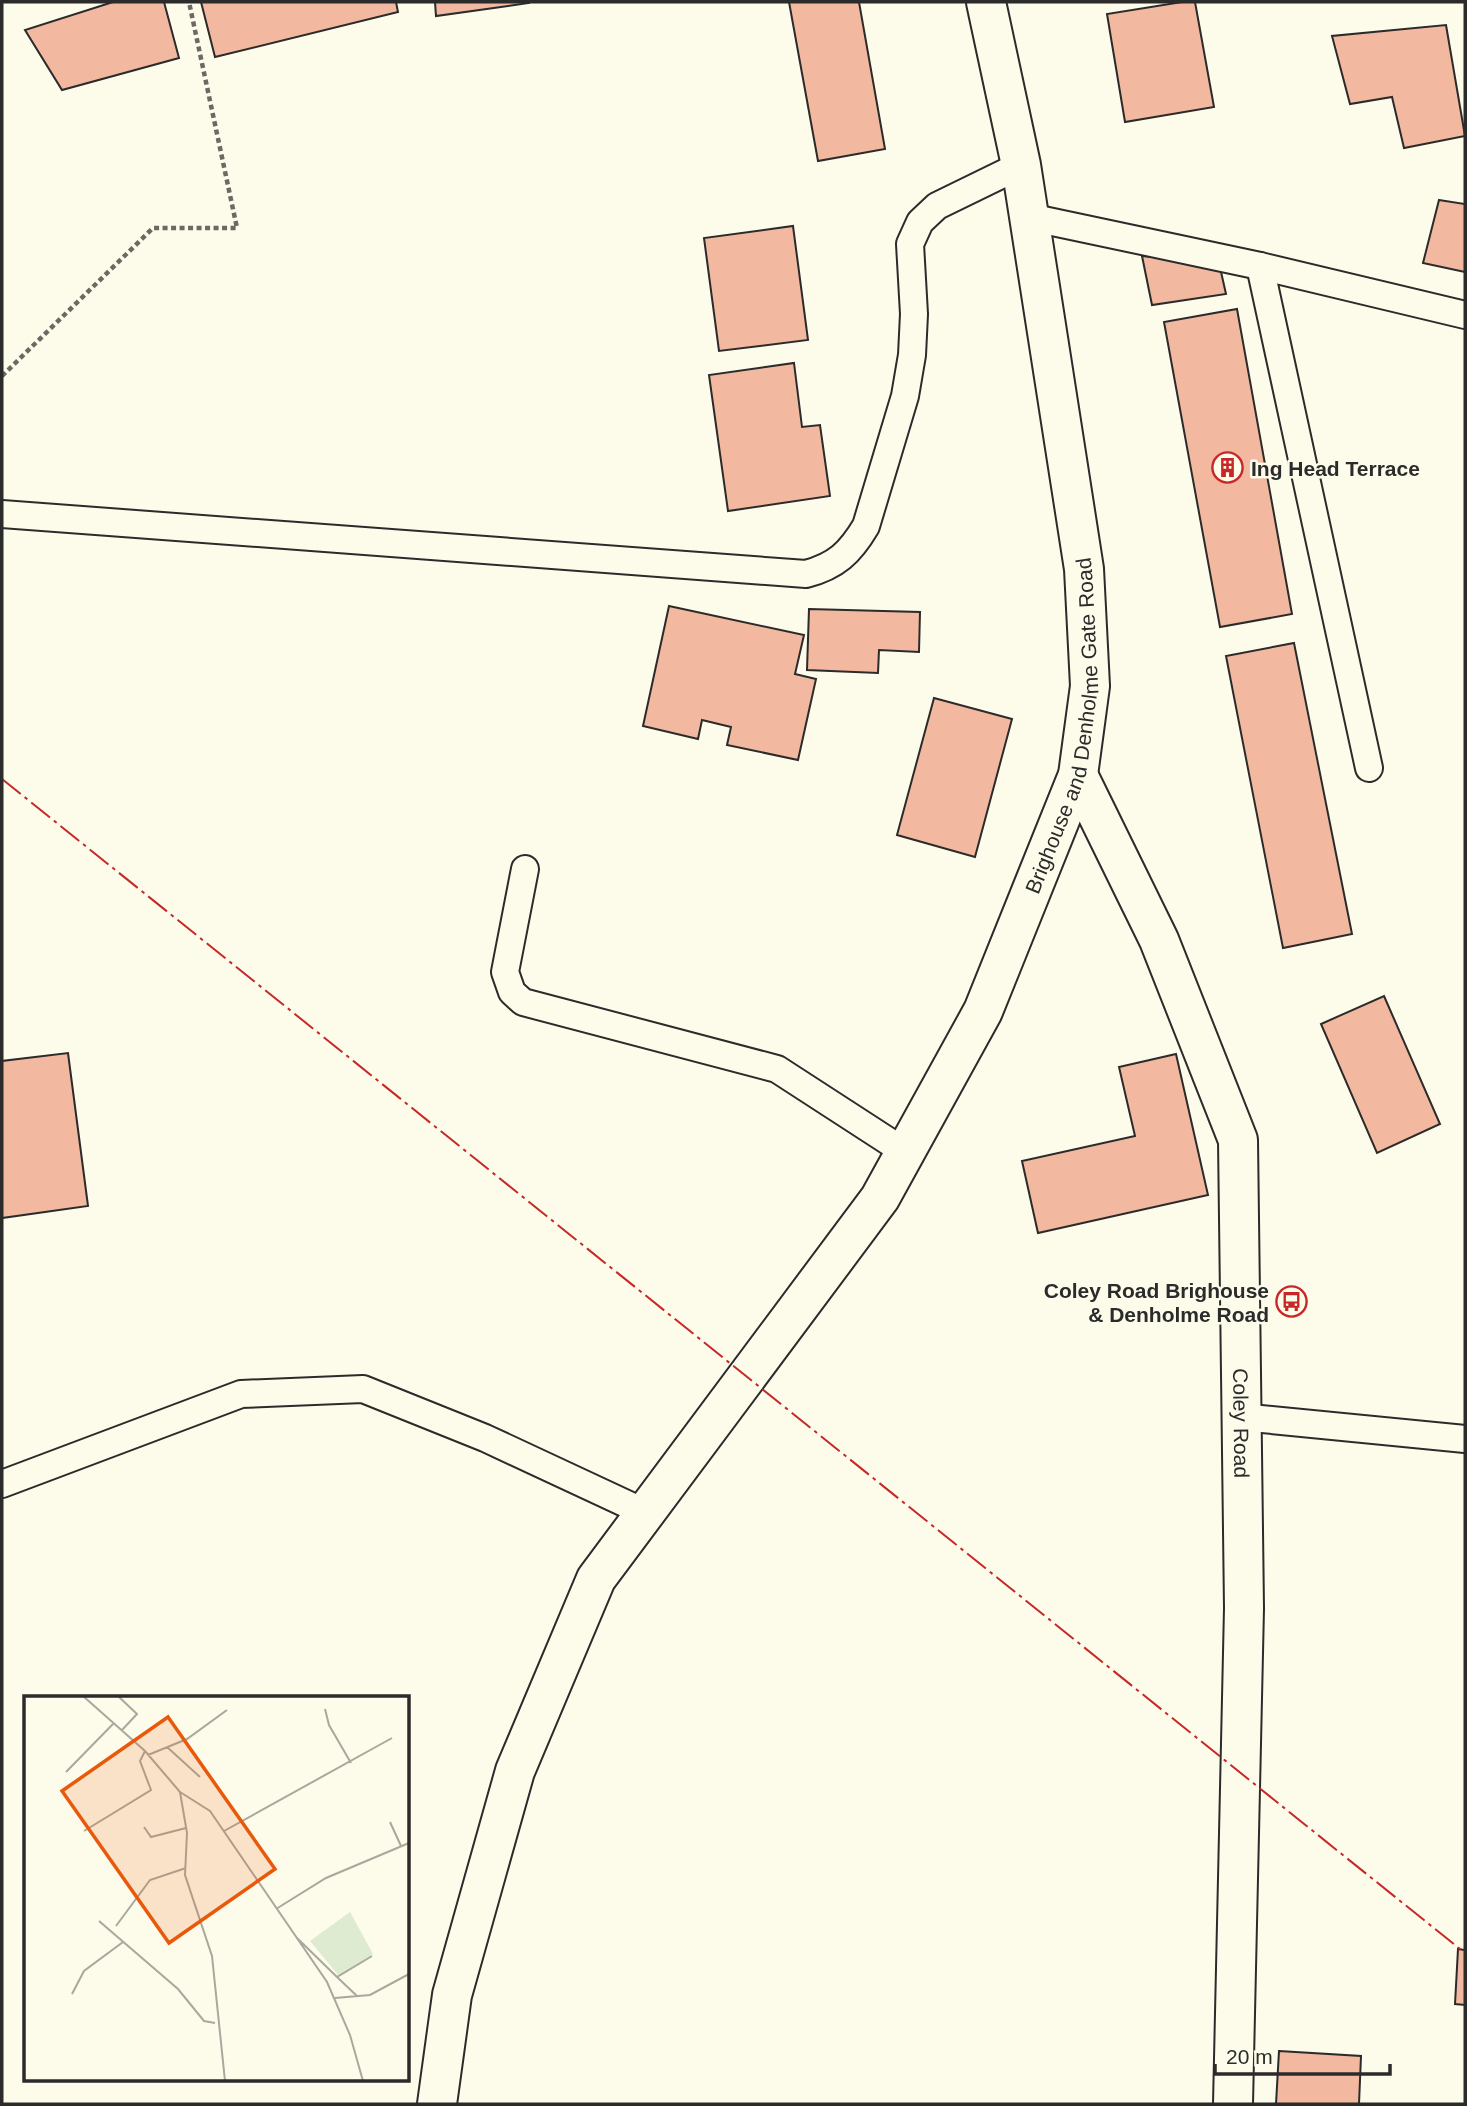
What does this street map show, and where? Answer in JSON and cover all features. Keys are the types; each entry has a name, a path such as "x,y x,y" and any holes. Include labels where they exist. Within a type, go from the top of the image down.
{"main road":[{"name":"Brighouse and Denholme Gate Road","path":"438,2104 452,1996 515,1771 596,1579 880,1198 983,1011 1078,775 1090,686 1084,569 1021,165 986,2"},
{"name":"Coley Road","path":"1078,775 1159,940 1238,1140 1244,1608 1233,2104"}],"lane":[{"path":"2,514 807,574 827,568 856,542 866,526 905,396 912,355 914,314 909,244 920,222 937,206 1021,165"},
{"path":"1029,218 1260,266 1465,315"},
{"path":"1260,266 1369,768"},
{"path":"525,869 506,972 512,992 523,1002 777,1069 905,1152"},
{"path":"2,1484 241,1394 363,1389 485,1438 646,1513"},
{"path":"1241,1417 1465,1439"}],"path":[{"path":"2,376 153,228 237,228 189,2"}],"building":[{"path":"113,2 164,2 179,58 62,90 25,30"},
{"path":"201,2 396,2 398,12 215,57"},
{"path":"435,2 529,2 529,3 436,16"},
{"path":"789,2 859,2 885,149 818,161"},
{"path":"1195,2 1214,107 1125,122 1107,14"},
{"path":"1446,25 1465,136 1404,148 1392,97 1350,104 1332,36"},
{"path":"1439,200 1465,204 1465,272 1423,263"},
{"path":"793,226 808,340 719,351 704,238"},
{"path":"1142,256 1219,263 1226,294 1152,305"},
{"name":"Ing Head Terrace","path":"1237,309 1292,614 1220,627 1164,322"},
{"path":"794,363 802,427 820,425 830,496 728,511 709,375"},
{"path":"669,606 804,635 795,674 816,679 798,760 727,745 731,727 702,720 698,739 643,726"},
{"path":"809,609 920,612 919,652 879,650 878,673 807,670"},
{"path":"1294,643 1352,934 1283,948 1226,656"},
{"path":"934,698 1012,719 975,857 897,835"},
{"path":"1384,996 1440,1124 1377,1153 1321,1024"},
{"path":"68,1053 88,1206 2,1218 2,1061"},
{"path":"1176,1054 1208,1195 1038,1233 1022,1161 1135,1136 1119,1067"},
{"path":"1458,1949 1465,1950 1465,2005 1455,2004"},
{"path":"1279,2051 1361,2056 1359,2104 1276,2104"}],"power":[{"path":"2,779 1465,1953"}],"place":[{"name":"Ing Head Terrace","path":"1228,468"},
{"name":"Coley Road Brighouse & Denholme Road","path":"1292,1302"}]}
